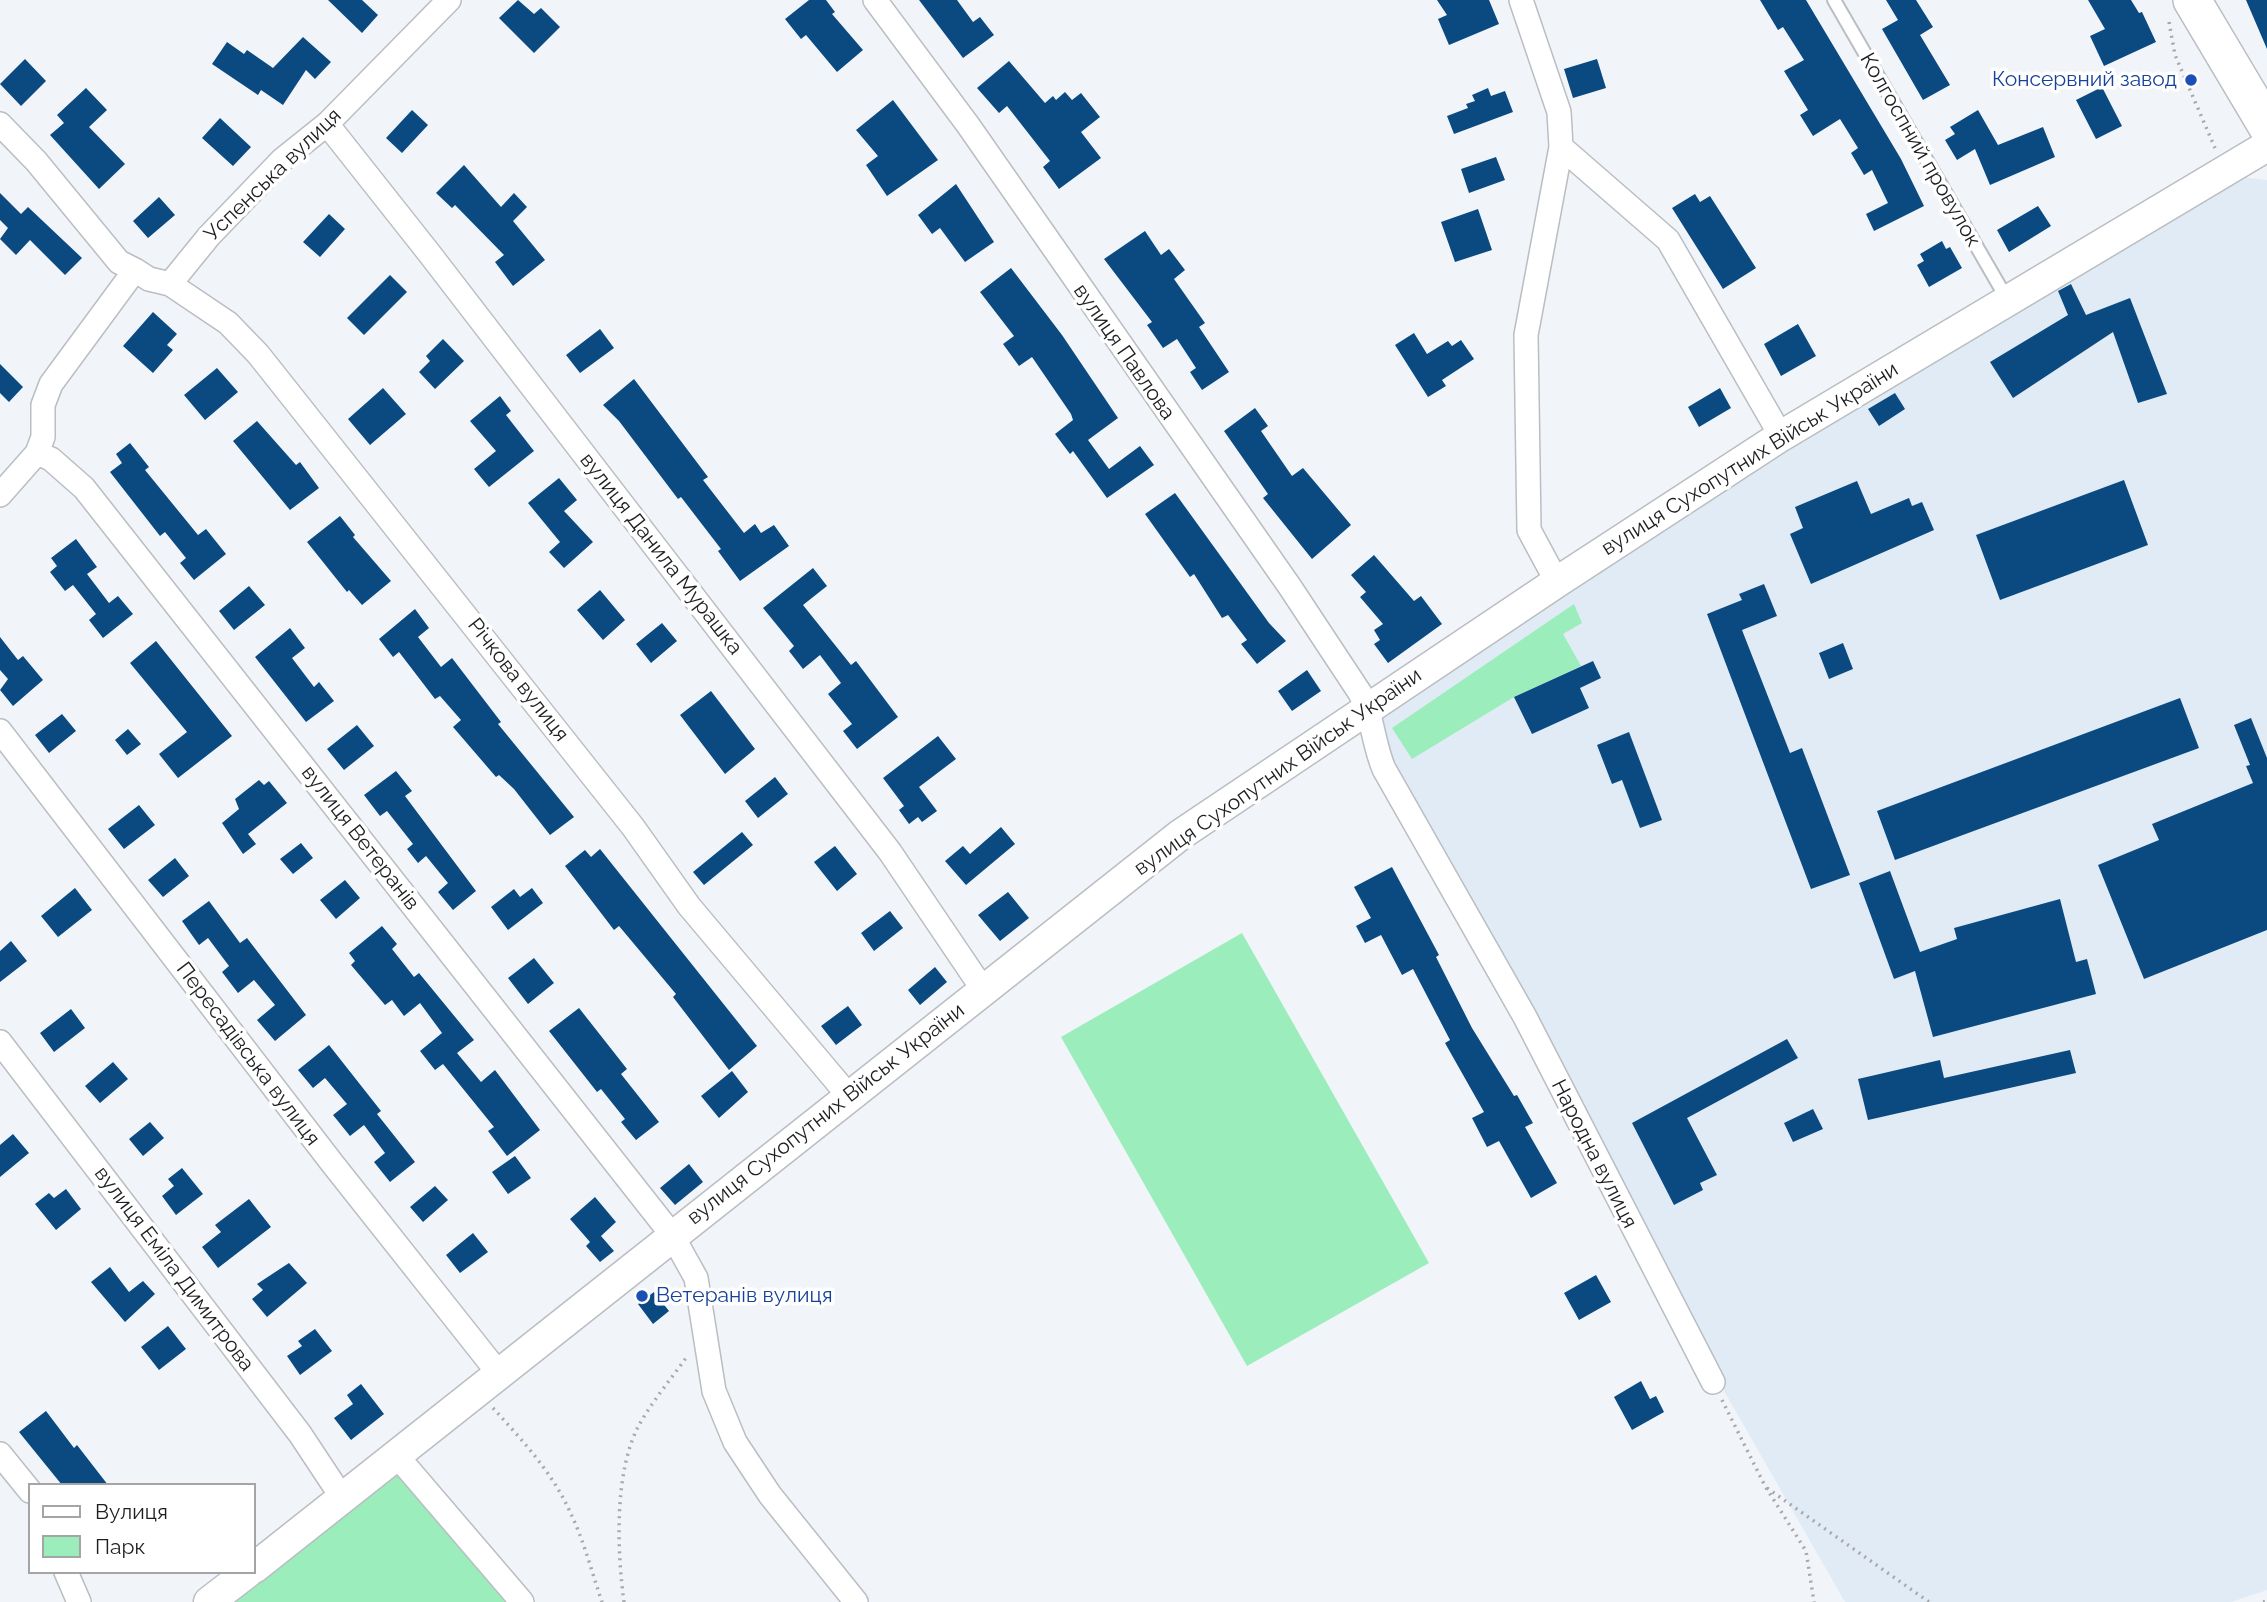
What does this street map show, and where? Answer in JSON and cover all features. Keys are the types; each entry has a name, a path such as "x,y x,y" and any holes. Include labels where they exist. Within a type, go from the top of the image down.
{"main road":[{"path":"2192,0 2267,126"}],"street":[{"name":"Успенська вулиця","path":"170,284 209,236 282,160 327,124 449,0"},
{"name":"вулиця Павлова","path":"875,0 968,125 1290,587 1368,708"},
{"path":"1521,0 1559,112 1561,147 1526,335 1529,530 1557,582"},
{"path":"0,124 36,161 119,262 149,279 170,284"},
{"name":"вулиця Данила Мурашка","path":"327,124 890,852 984,991"},
{"name":"вулиця Сухопутних Військ України","path":"256,1565 489,1384 672,1235 1180,835 1557,582 1781,436 2267,146"},
{"path":"1561,147 1668,240 1781,436"},
{"path":"0,495 37,453 43,437 43,405 51,384 135,270"},
{"name":"Річкова вулиця","path":"170,284 228,323 258,354 634,827 689,906 848,1096"},
{"name":"вулиця Ветеранів","path":"37,453 51,459 84,488 672,1235 696,1278 714,1391 735,1441 770,1495 856,1602"},
{"name":"Народна вулиця","path":"1368,708 1372,736 1384,769 1525,1017 1713,1382"},
{"name":"Пересадівська вулиця","path":"0,731 332,1163 489,1384"},
{"name":"вулиця Еміла Димитрова","path":"0,1042 284,1413 342,1499"},
{"path":"0,1454 28,1489"},
{"path":"397,1455 522,1602"},
{"path":"67,1574 79,1602"},
{"path":"209,1602 245,1574"}],"lane":[{"name":"Колгоспний провулок","path":"1834,0 2007,299"}],"path":[{"path":"624,1602 618,1559 624,1477 638,1427 703,1330"},
{"path":"1713,1382 1765,1486 1806,1551 1814,1602"},
{"path":"489,1384 572,1514 601,1602"},
{"path":"1765,1486 1929,1602"}],"shaded area":[{"path":"2241,177 2267,180 2267,1590 2231,1602 1845,1602 1681,1316 1389,767 1377,720 1786,443"}],"green space":[{"path":"1574,604 1582,623 1563,634 1581,666 1514,697 1412,759 1392,728"},
{"path":"1242,933 1429,1263 1247,1366 1061,1037"},
{"path":"391,1473 400,1473 515,1602 224,1602"}],"building":[{"path":"328,0 362,0 378,15 362,33"},
{"path":"518,0 534,14 541,8 560,27 534,53 499,18"},
{"path":"809,0 826,0 835,12 832,14 863,50 837,72 806,35 801,39 785,19"},
{"path":"919,0 957,0 973,22 980,17 994,35 963,58"},
{"path":"1437,0 1489,0 1499,24 1449,45 1438,19 1447,15"},
{"path":"1760,0 1806,0 1901,159 1924,206 1874,231 1866,214 1888,203 1872,170 1864,175 1851,153 1858,148 1840,119 1813,136 1800,115 1808,110 1784,71 1804,60 1783,27 1778,30"},
{"path":"1886,0 1916,0 1933,27 1920,35 1950,85 1923,100 1882,29 1898,20"},
{"path":"2088,0 2131,0 2139,13 2142,12 2156,42 2104,66 2090,36 2105,29"},
{"path":"2246,0 2267,0 2267,49"},
{"path":"303,37 331,62 315,79 306,70 283,105 261,90 258,95 212,64 227,42 244,54 247,50 273,68"},
{"path":"25,59 46,81 21,106 0,84"},
{"path":"1597,59 1606,88 1573,98 1564,69"},
{"path":"1009,61 1045,103 1053,96 1056,100 1065,92 1072,100 1081,93 1100,117 1081,132 1101,158 1059,189 1043,167 1050,161 1007,106 999,113 977,88"},
{"path":"2102,87 2122,126 2096,139 2076,100"},
{"path":"86,88 107,110 89,127 125,164 99,189 50,135 64,123 57,115"},
{"path":"1488,88 1491,96 1505,91 1513,112 1454,134 1447,116 1468,108 1466,104 1475,101 1472,95"},
{"path":"893,100 938,160 887,196 866,165 878,156 856,130"},
{"path":"412,110 428,125 402,153 386,138"},
{"path":"1978,110 1998,145 2043,127 2055,157 1990,185 1975,149 1957,160 1945,140 1955,134 1950,127"},
{"path":"220,118 251,147 233,166 202,138"},
{"path":"1496,157 1505,180 1469,193 1461,169"},
{"path":"464,165 501,207 514,193 527,207 513,221 545,260 513,286 495,262 504,255 455,205 452,208 436,193"},
{"path":"956,184 994,242 965,262 940,228 932,234 918,215"},
{"path":"0,193 21,214 28,207 82,258 65,275 30,240 16,255 0,239 8,228 0,220"},
{"path":"1695,194 1700,202 1710,196 1756,268 1723,289 1672,208"},
{"path":"159,197 175,215 148,238 133,221"},
{"path":"2038,206 2051,226 2009,252 1997,230"},
{"path":"1478,209 1492,250 1455,262 1441,222"},
{"path":"329,214 345,229 320,257 303,242"},
{"path":"1145,231 1161,255 1169,249 1185,270 1174,279 1205,323 1199,327 1229,372 1202,390 1190,372 1196,368 1177,339 1163,348 1147,325 1152,322 1104,259"},
{"path":"1942,241 1946,249 1950,247 1962,268 1929,287 1917,265 1924,261 1920,254"},
{"path":"1011,268 1062,335 1118,418 1088,440 1109,469 1140,446 1154,465 1107,498 1073,451 1070,454 1055,434 1073,420 1071,414 1032,357 1019,366 1003,344 1014,336 980,292"},
{"path":"390,275 407,292 364,335 347,318"},
{"path":"2071,284 2086,315 2130,298 2167,394 2138,403 2113,332 2013,398 1990,362 2068,315 2058,291"},
{"path":"153,312 177,334 167,345 173,350 153,373 123,346"},
{"path":"1798,324 1816,356 1781,376 1764,344"},
{"path":"600,329 614,348 580,373 566,355"},
{"path":"1414,333 1427,354 1448,341 1452,346 1461,340 1474,359 1442,380 1446,386 1428,397 1395,345"},
{"path":"443,339 464,361 435,389 419,372 430,361 426,356"},
{"path":"0,364 23,387 9,402 0,393"},
{"path":"217,368 238,392 205,420 184,395"},
{"path":"634,379 708,477 703,480 744,533 755,524 761,533 774,525 789,546 740,581 718,551 721,549 681,497 678,499 619,421 603,405"},
{"path":"383,388 406,414 370,445 348,419"},
{"path":"1720,388 1731,408 1699,427 1688,407"},
{"path":"1895,393 1905,409 1879,426 1868,409"},
{"path":"500,396 511,411 506,415 534,451 489,487 474,469 496,451 470,421"},
{"path":"1255,408 1268,426 1261,431 1292,476 1303,468 1351,525 1312,559 1263,498 1268,494 1224,431"},
{"path":"257,421 296,465 300,462 319,488 290,510 233,441"},
{"path":"130,443 149,467 145,470 198,535 206,529 226,554 194,580 180,563 186,558 165,532 160,536 110,472 122,463 116,454"},
{"path":"559,478 577,500 564,511 593,542 564,568 549,552 560,542 528,503"},
{"path":"2124,480 2148,545 2000,600 1976,535"},
{"path":"1857,481 1871,514 1909,498 1912,506 1922,502 1934,530 1811,584 1790,534 1803,528 1795,507"},
{"path":"1175,493 1269,623 1286,641 1257,664 1241,644 1247,640 1228,615 1222,618 1194,574 1190,577 1145,514"},
{"path":"340,516 355,535 353,537 391,581 362,605 349,590 347,592 307,542"},
{"path":"76,539 97,567 87,574 109,603 118,596 133,614 103,638 89,620 96,614 73,585 65,591 50,572 57,566 51,558"},
{"path":"1374,555 1414,601 1421,596 1442,624 1388,663 1374,644 1380,640 1374,630 1383,624 1360,597 1366,592 1351,575"},
{"path":"813,568 827,586 803,605 851,665 856,661 898,717 857,749 843,731 852,724 828,694 841,683 820,655 803,669 789,651 794,646 763,608"},
{"path":"1764,584 1777,616 1742,630 1790,753 1802,748 1850,875 1811,889 1707,614 1742,600 1739,594"},
{"path":"249,586 265,605 234,630 219,611"},
{"path":"600,590 625,620 603,640 577,610"},
{"path":"415,609 429,628 418,637 441,667 452,658 501,722 498,724 574,817 550,835 514,789 499,775 496,777 453,727 461,720 440,696 435,699 399,652 393,657 379,639"},
{"path":"662,623 677,641 651,663 636,644"},
{"path":"290,628 305,648 292,658 314,687 319,682 334,701 306,722 255,657"},
{"path":"0,637 18,660 23,656 43,680 13,706 0,690 8,679 0,670"},
{"path":"156,641 232,736 178,778 159,754 187,732 130,663"},
{"path":"1843,643 1853,669 1829,679 1819,653"},
{"path":"1593,661 1601,678 1580,688 1589,708 1532,734 1514,697"},
{"path":"1307,670 1321,691 1292,711 1278,691"},
{"path":"711,691 755,749 725,774 680,715"},
{"path":"2180,698 2199,748 1895,860 1877,811"},
{"path":"62,714 76,731 49,753 35,735"},
{"path":"2251,718 2267,758 2267,930 2144,979 2098,865 2159,840 2152,824 2253,783 2246,766 2250,765 2234,725"},
{"path":"357,725 374,746 344,770 327,749"},
{"path":"128,729 141,744 127,755 115,740"},
{"path":"1629,732 1662,820 1640,828 1622,780 1612,784 1597,745"},
{"path":"938,736 956,759 919,787 937,811 922,822 918,817 909,824 899,810 904,806 883,778"},
{"path":"396,771 412,791 405,796 476,891 453,910 438,892 448,883 426,856 418,863 407,849 413,844 387,811 380,816 364,795"},
{"path":"775,777 788,794 758,818 745,801"},
{"path":"259,780 264,785 269,781 287,803 248,834 256,844 243,854 222,823 239,809 235,799"},
{"path":"139,805 155,825 124,849 108,829"},
{"path":"1001,827 1015,844 966,885 945,861 963,846 970,854"},
{"path":"742,832 753,845 704,885 693,872"},
{"path":"301,843 313,858 293,874 280,859"},
{"path":"835,846 857,874 837,891 814,862"},
{"path":"600,849 757,1046 729,1070 673,997 676,994 619,926 614,930 565,866 585,850 591,857"},
{"path":"175,858 189,876 163,897 148,880"},
{"path":"1392,867 1439,955 1436,957 1472,1028 1533,1123 1525,1127 1557,1183 1531,1198 1499,1141 1487,1147 1472,1118 1484,1112 1445,1043 1450,1040 1413,969 1402,975 1381,935 1365,943 1356,926 1371,918 1354,887"},
{"path":"1890,871 1920,952 1957,939 1954,928 2060,899 2076,962 2087,959 2096,994 1933,1037 1915,971 1894,979 1859,883"},
{"path":"345,880 360,898 336,919 320,900"},
{"path":"75,888 92,910 58,937 41,916"},
{"path":"532,888 543,903 508,930 491,907 514,889 520,897"},
{"path":"1008,892 1029,918 1000,941 978,915"},
{"path":"209,901 240,943 247,938 306,1015 275,1041 257,1020 275,1005 254,980 238,993 222,972 229,966 208,938 199,945 182,921"},
{"path":"890,911 903,928 874,951 861,933"},
{"path":"382,926 397,944 392,949 414,977 419,973 474,1040 457,1053 481,1082 495,1070 540,1130 507,1156 488,1131 494,1127 443,1064 435,1070 420,1051 442,1033 420,1003 404,1016 392,1000 385,1005 351,965 355,961 349,953"},
{"path":"11,941 27,961 0,982 0,951"},
{"path":"534,958 554,983 528,1004 508,978"},
{"path":"935,967 947,982 920,1005 908,990"},
{"path":"848,1006 862,1025 836,1045 821,1026"},
{"path":"579,1008 627,1069 621,1074 659,1122 636,1140 621,1122 625,1119 601,1089 597,1092 549,1031"},
{"path":"71,1009 85,1028 54,1052 40,1033"},
{"path":"1787,1039 1798,1058 1687,1118 1717,1175 1700,1183 1703,1190 1674,1205 1632,1123"},
{"path":"329,1045 381,1111 377,1114 415,1162 390,1182 374,1162 385,1153 364,1125 350,1136 333,1115 347,1104 325,1078 313,1088 298,1070"},
{"path":"2070,1050 2076,1073 1868,1120 1858,1079 1940,1060 1944,1078"},
{"path":"113,1062 128,1079 100,1103 85,1086"},
{"path":"732,1071 748,1092 719,1118 701,1096"},
{"path":"1813,1109 1823,1129 1793,1142 1784,1123"},
{"path":"150,1122 164,1138 143,1156 129,1139"},
{"path":"13,1134 29,1153 0,1177 0,1145"},
{"path":"515,1156 531,1178 508,1194 492,1172"},
{"path":"689,1164 703,1182 675,1205 660,1188"},
{"path":"182,1168 203,1194 176,1215 162,1196 174,1186 168,1179"},
{"path":"435,1186 448,1200 423,1222 410,1207"},
{"path":"66,1189 81,1209 56,1230 35,1204 49,1193 54,1198"},
{"path":"595,1197 616,1222 601,1236 614,1251 600,1262 586,1246 590,1242 570,1219"},
{"path":"249,1199 271,1227 218,1268 202,1247 221,1232 215,1225"},
{"path":"473,1233 488,1252 460,1273 446,1255"},
{"path":"289,1263 307,1283 267,1317 252,1299 263,1290 257,1284"},
{"path":"110,1267 129,1292 143,1281 155,1294 125,1322 91,1282"},
{"path":"1596,1275 1611,1302 1579,1320 1564,1293"},
{"path":"654,1292 669,1311 653,1324 638,1304"},
{"path":"168,1326 186,1349 159,1370 141,1347"},
{"path":"315,1329 332,1351 300,1375 287,1356 302,1346 298,1341"},
{"path":"1641,1381 1650,1399 1656,1396 1664,1412 1632,1430 1614,1397"},
{"path":"361,1384 384,1414 351,1440 334,1418 353,1404 347,1395"},
{"path":"46,1411 74,1448 77,1445 106,1483 60,1483 19,1432"}],"place":[{"name":"Консервний завод","path":"2191,80"},
{"name":"Ветеранів вулиця","path":"642,1296"}]}
